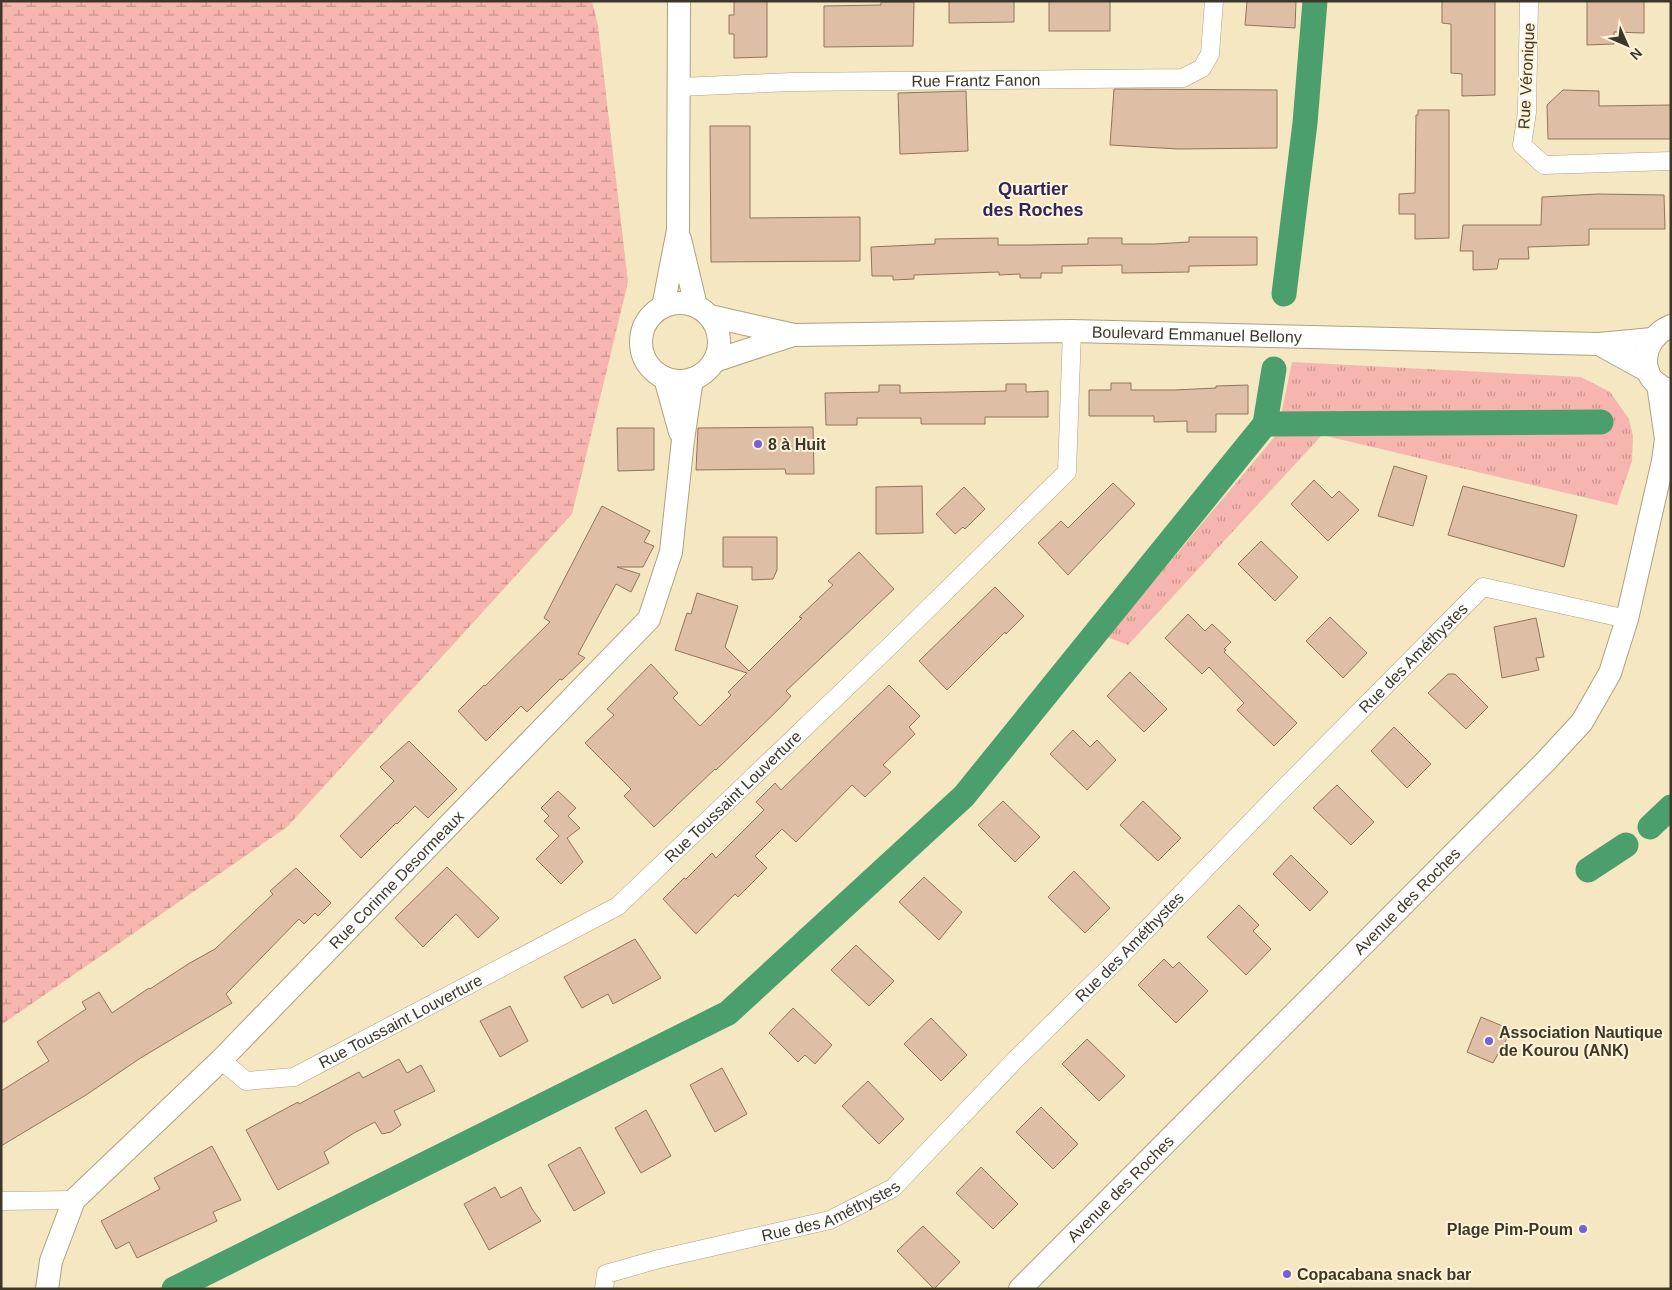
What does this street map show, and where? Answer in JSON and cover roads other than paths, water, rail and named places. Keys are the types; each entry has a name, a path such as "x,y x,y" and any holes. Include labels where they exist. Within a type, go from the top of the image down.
{"street":[{"path":"663,307 678,230 679,1"},
{"name":"Rue Frantz Fanon","path":"680,87 792,82 1183,78 1202,68 1210,54 1214,1"},
{"name":"Rue Véronique","path":"1529,1 1527,112 1522,145 1544,166 1671,161"},
{"path":"678,230 703,311 718,331 719,347 714,362 705,372 692,379 677,381 665,378 654,372 646,362 642,350 642,333 650,318 663,307 680,303 703,311"},
{"name":"Boulevard Emmanuel Bellony","path":"703,311 794,335 1072,332 1599,344 1652,339"},
{"path":"1652,339 1662,330 1671,326"},
{"name":"Rue Toussaint Louverture","path":"221,1060 246,1081 294,1077 618,906 891,645 1067,472 1072,332"},
{"name":"Boulevard Emmanuel Bellony","path":"714,362 794,335"},
{"name":"Avenue des Roches","path":"1020,1289 1546,762 1582,722 1610,673 1627,619 1668,435 1659,382 1646,354 1652,339"},
{"name":"Boulevard Emmanuel Bellony","path":"1599,344 1659,382"},
{"name":"Rue Corinne Desormeaux","path":"665,378 683,440"},
{"name":"Rue Corinne Desormeaux","path":"47,1289 51,1261 74,1200 221,1060 649,619 671,552 683,440 692,379"},
{"name":"Rue des Améthystes","path":"604,1289 606,1274 659,1259 830,1220 892,1188 1016,1059 1110,967 1483,586 1627,619"},
{"path":"1,1201 74,1200"}],"waterway":[{"path":"1284,294 1305,123 1315,1"},
{"path":"174,1289 728,1013 964,796 1265,424 1274,369"},
{"path":"1265,424 1601,422"},
{"path":"1650,827 1671,807"},
{"path":"1588,870 1626,845"}],"place":[{"name":"8 à Huit","path":"758,444"},
{"name":"Association Nautique de Kourou (ANK)","path":"1489,1041"},
{"name":"Plage Pim-Poum","path":"1583,1229"},
{"name":"Copacabana snack bar","path":"1287,1274"}],"district":[{"name":"Quartier des Roches","path":"1033,199"}]}
